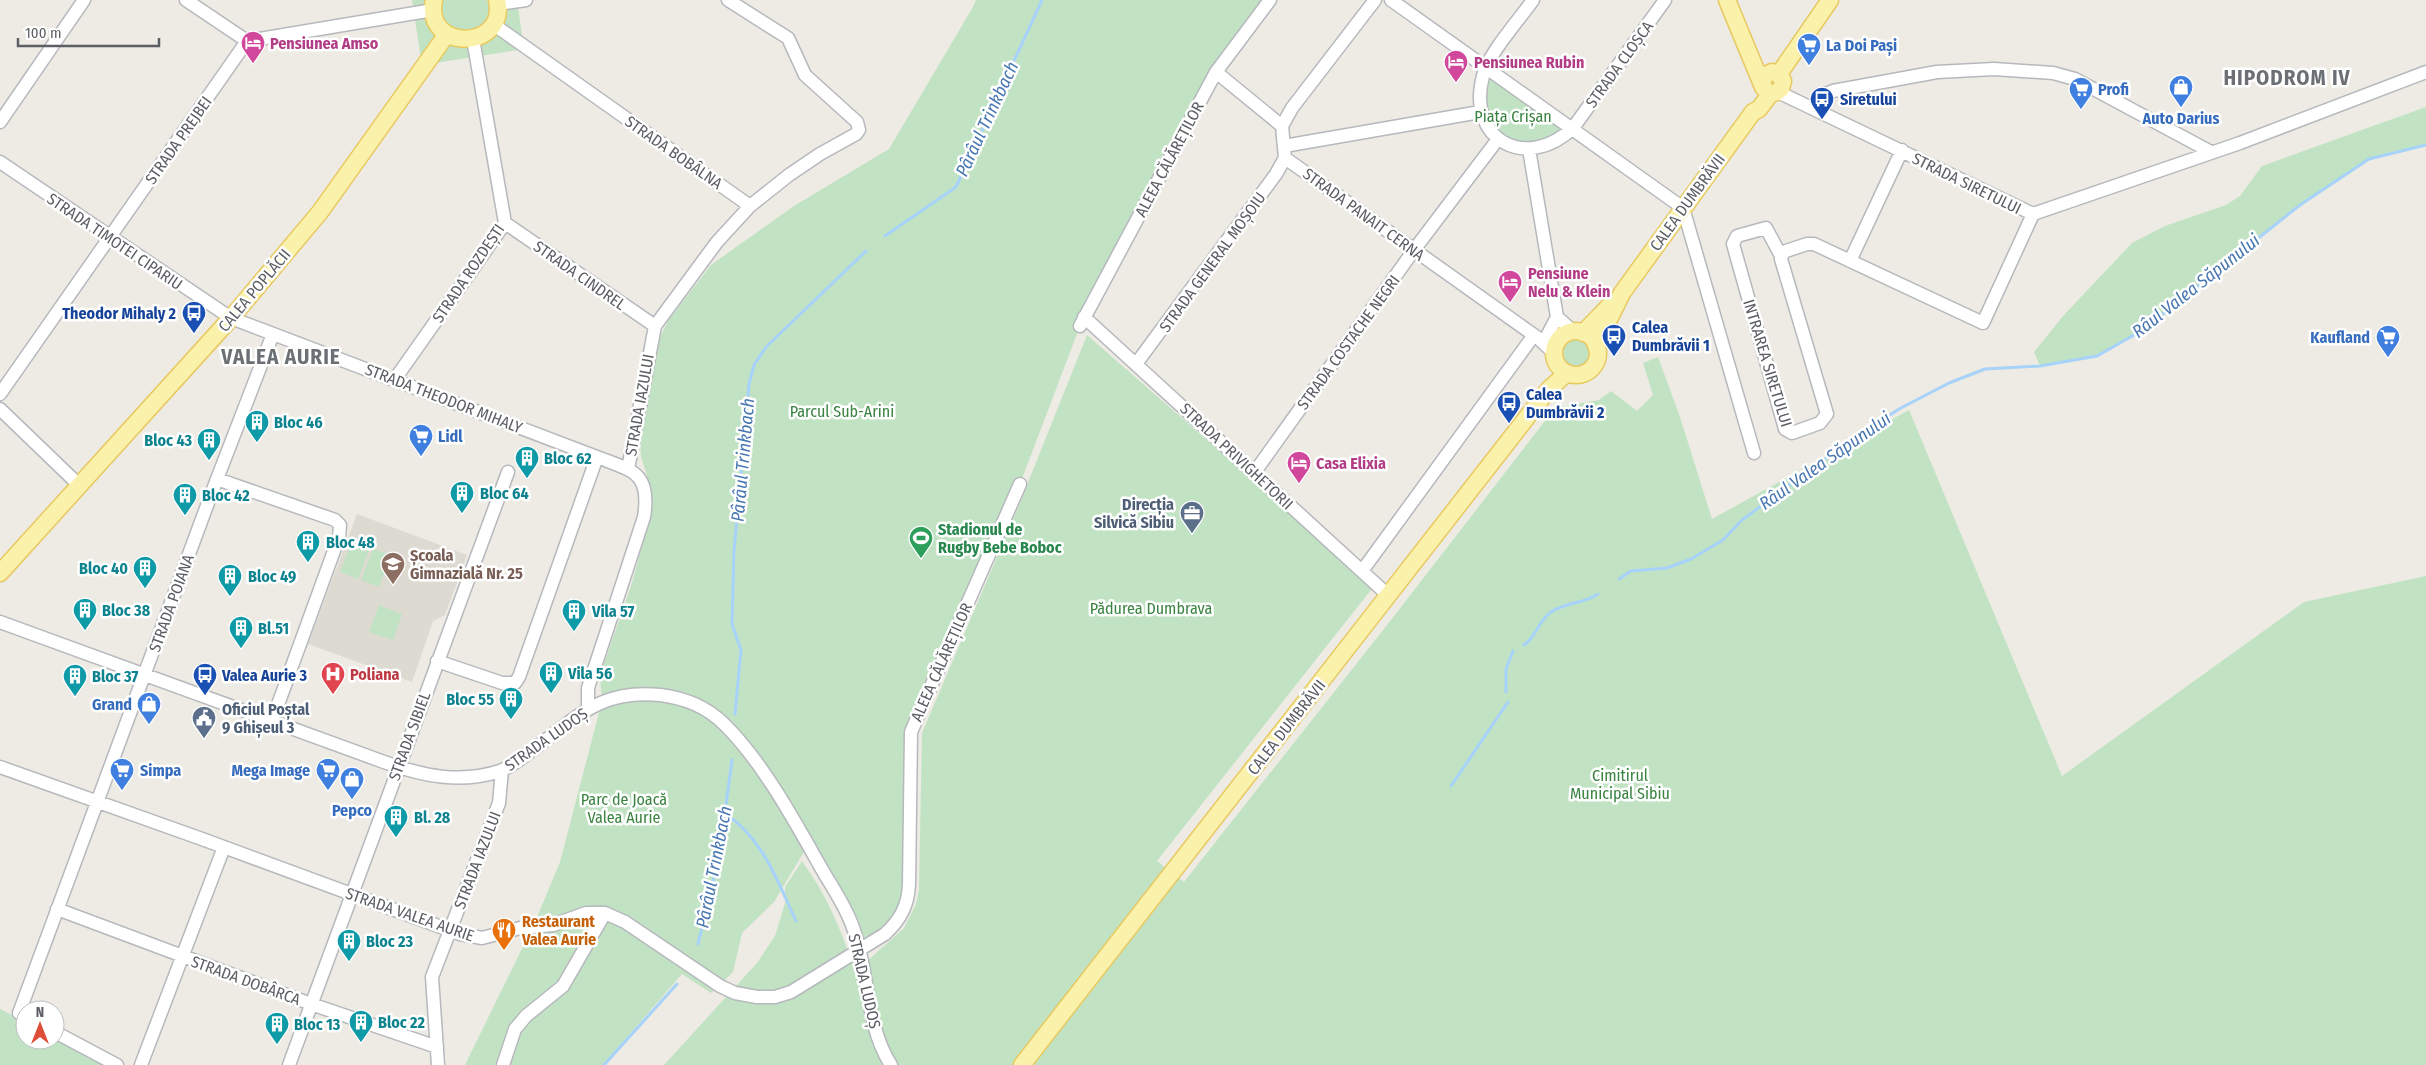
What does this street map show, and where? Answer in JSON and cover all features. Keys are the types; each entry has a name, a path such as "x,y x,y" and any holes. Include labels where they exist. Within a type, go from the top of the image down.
{"main road":[{"path":"1727,0 1749,49 1772,84"},
{"name":"CALEA DUMBRĂVII","path":"1557,345 1578,375 1591,369 1598,356 1596,346 1622,293 1754,112 1759,109 1772,84 1830,0"},
{"path":"434,5 439,26 447,34 462,40 473,39 484,34 493,24 497,2"},
{"name":"CALEA POPLĂCII","path":"0,573 231,318 336,192 447,34"},
{"name":"CALEA DUMBRĂVII","path":"1022,1065 1549,389 1557,345 1622,293"},
{"path":"1557,345 1593,340 1596,346"}],"street":[{"path":"0,122 84,0"},
{"path":"186,0 247,41 434,5"},
{"path":"497,2 526,0"},
{"path":"728,0 788,38 805,75 857,122 859,130 856,134 820,154 789,175 750,206"},
{"name":"ALEEA CĂLĂREȚILOR","path":"1082,321 1216,72 1270,0"},
{"path":"1375,0 1292,108 1282,126 1284,152 1480,112"},
{"path":"1391,0 1683,208 1754,453"},
{"path":"1533,0 1486,66 1481,86 1480,112 1490,132 1498,139 1517,148 1552,144 1572,128"},
{"name":"STRADA CLOȘCA","path":"1572,128 1665,0"},
{"name":"STRADA BOBÂLNA","path":"493,24 750,206"},
{"name":"STRADA ROZDEȘTI","path":"395,379 505,223 473,39"},
{"name":"STRADA PREJBEI","path":"0,394 247,41"},
{"path":"1814,108 1820,98 1829,92 1901,77 1968,70 2044,72 2075,79 2210,152"},
{"path":"1216,72 1282,126"},
{"name":"STRADA SIRETULUI","path":"1772,84 1814,108 2033,214 2210,152 2426,72"},
{"name":"STRADA COSTACHE NEGRI","path":"1254,473 1414,250 1498,139"},
{"path":"1530,148 1557,317 1557,345"},
{"path":"1850,261 1902,150"},
{"name":"STRADA PANAIT CERNA","path":"1284,152 1414,250 1557,345"},
{"name":"STRADA GENERAL MOȘOIU","path":"1136,364 1276,174 1284,152"},
{"name":"STRADA TIMOTEI CIPARIU","path":"0,162 231,318"},
{"name":"STRADA IAZULUI","path":"588,709 588,688 644,516 647,499 646,488 639,477 628,469 655,326 716,242 750,206"},
{"path":"1780,254 1785,250 1811,244 1983,323 2033,214"},
{"name":"STRADA CINDREL","path":"505,223 655,326"},
{"name":"INTRAREA SIRETULUI","path":"1766,228 1780,254 1827,414 1820,423 1792,433 1785,429 1732,244 1737,236 1766,228"},
{"path":"1557,317 1557,345"},
{"name":"STRADA THEODOR MIHALY","path":"231,318 628,469"},
{"name":"STRADA PRIVIGHETORII","path":"1082,321 1136,364 1389,596"},
{"name":"STRADA POIANA","path":"27,1000 58,909 144,674 273,334"},
{"name":"CALEA DUMBRĂVII","path":"1362,571 1557,345"},
{"path":"0,409 80,486"},
{"path":"437,661 502,683 515,683 519,678 597,457"},
{"name":"STRADA SIBIEL","path":"289,1065 508,472"},
{"path":"217,479 335,520 340,525 340,536 272,721"},
{"name":"ALEEA CĂLĂREȚILOR","path":"860,949 885,934 895,924 904,909 909,885 911,732 1020,484"},
{"name":"STRADA LUDOȘ","path":"0,622 398,767 429,776 445,778 476,776 502,770 588,709 612,697 645,694 686,700 702,707 719,719 745,748 794,822 847,912 860,949 878,1037 891,1065"},
{"name":"STRADA VALEA AURIE","path":"0,767 470,937 482,938 520,928 553,925 586,913 605,913"},
{"name":"STRADA IAZULUI","path":"438,1065 432,977 499,803 502,770"},
{"path":"141,1065 224,847"},
{"name":"STRADA DOBÂRCA","path":"58,909 311,1004 437,1046"},
{"path":"504,1065 515,1029 526,1016 563,986 605,913 625,922 720,986 735,993 757,997 782,995 791,992 860,949"},
{"path":"65,1037 117,1065"}],"shaded area":[{"name":"Școala Gimnazială Nr. 25","path":"357,514 467,555 445,615 433,621 412,682 308,644"}],"green space":[{"path":"412,0 517,0 524,49 422,65"},
{"name":"Parcul Sub-Arini","path":"976,0 1270,0 1216,72 1080,326 1020,484 914,724 904,909 866,943 808,845 774,902 742,933 733,972 711,993 682,974 603,1065 465,1065 535,922 560,862 602,701 600,675 632,583 650,517 651,489 641,456 640,440 661,335 668,321 711,265 794,206 889,149"},
{"name":"Piața Crișan","path":"1491,75 1566,127 1552,137 1542,140 1524,141 1507,137 1493,126 1489,118 1487,97"},
{"path":"2426,107 2426,145 2369,159 2300,205 2143,330 2097,356 2040,366 2034,352 2064,315 2132,243 2165,226 2226,205 2240,196 2262,166"},
{"name":"Cimitirul Municipal Sibiu","path":"1087,335 1374,586 1157,861 1184,882 1391,620 1555,408 1599,400 1611,391 1637,411 1653,395 1643,363 1658,357 1680,417 1712,519 1909,410 2062,776 2304,602 2426,576 2426,1065 664,1065 757,963 775,936 785,903 785,887 802,861 819,887 833,914 855,972 904,928 916,904 919,889 922,733 1017,510"},
{"path":"1576,339 1586,343 1590,353 1586,363 1576,367 1566,363 1562,353 1566,343"},
{"path":"352,541 370,547 358,579 340,572"},
{"path":"373,549 391,555 379,587 361,580"},
{"path":"379,605 402,614 393,640 369,632"},
{"path":"0,1009 15,1017 15,1050 65,1050 65,1043 106,1065 0,1065"}],"waterway":[{"name":"Pârâul Trinkbach","path":"885,236 956,187 1042,0"},
{"name":"Râul Valea Săpunului","path":"1619,579 1631,571 1667,568 1691,559 1723,540 1742,520 1837,450 1899,409 1949,383 1985,369 2040,366 2097,356 2143,330 2300,205 2369,159 2426,145"},
{"name":"Pârâul Trinkbach","path":"735,714 741,650 732,624 734,551 749,384 754,365 766,347 866,251"},
{"name":"Râul Valea Săpunului","path":"1524,645 1532,638 1543,619 1551,612 1598,594"},
{"name":"Râul Valea Săpunului","path":"1506,692 1506,669 1513,651"},
{"name":"Râul Valea Săpunului","path":"1451,786 1508,702"},
{"name":"Pârâul Trinkbach","path":"698,944 719,856 732,760"},
{"path":"726,814 739,824 760,849 776,877 796,921"},
{"name":"Pârâul Trinkbach","path":"604,1065 677,984"}],"place":[{"name":"Pensiunea Amso","path":"253,64"},
{"name":"La Doi Pași","path":"1809,66"},
{"name":"Pensiunea Rubin","path":"1456,83"},
{"name":"Auto Darius","path":"2181,108"},
{"name":"Profi","path":"2081,110"},
{"name":"Siretului","path":"1822,120"},
{"name":"Pensiune Nelu & Klein","path":"1510,303"},
{"name":"Theodor Mihaly 2","path":"194,334"},
{"name":"Calea Dumbrăvii 1","path":"1614,357"},
{"name":"Kaufland","path":"2388,358"},
{"name":"Calea Dumbrăvii 2","path":"1509,424"},
{"name":"Bloc 46","path":"257,443"},
{"name":"Lidl","path":"421,457"},
{"name":"Bloc 43","path":"209,461"},
{"name":"Bloc 62","path":"527,479"},
{"name":"Casa Elixia","path":"1299,484"},
{"name":"Bloc 64","path":"462,514"},
{"name":"Bloc 42","path":"185,516"},
{"name":"Direcția Silvică Sibiu","path":"1192,534"},
{"name":"Stadionul de Rugby Bebe Boboc","path":"921,559"},
{"name":"Bloc 48","path":"308,563"},
{"name":"Școala Gimnazială Nr. 25","path":"393,585"},
{"name":"Bloc 40","path":"145,589"},
{"name":"Bloc 49","path":"230,597"},
{"name":"Bloc 38","path":"85,631"},
{"name":"Vila 57","path":"574,632"},
{"name":"Bl.51","path":"241,649"},
{"name":"Vila 56","path":"551,694"},
{"name":"Poliana","path":"333,695"},
{"name":"Valea Aurie 3","path":"205,696"},
{"name":"Bloc 37","path":"75,697"},
{"name":"Bloc 55","path":"511,720"},
{"name":"Grand","path":"149,725"},
{"name":"Oficiul Poștal 9 Ghișeul 3","path":"204,739"},
{"name":"Simpa","path":"122,791"},
{"name":"Mega Image","path":"328,791"},
{"name":"Pepco","path":"352,800"},
{"name":"Bl. 28","path":"396,838"},
{"name":"Restaurant Valea Aurie","path":"504,951"},
{"name":"Bloc 23","path":"349,962"},
{"name":"Bloc 22","path":"361,1043"},
{"name":"Bloc 13","path":"277,1045"}],"district":[{"name":"HIPODROM IV","path":"2287,78"},
{"name":"VALEA AURIE","path":"281,357"}],"park label":[{"name":"Pădurea Dumbrava","path":"1151,608"},
{"name":"Parc de Joacă Valea Aurie","path":"624,808"}]}
